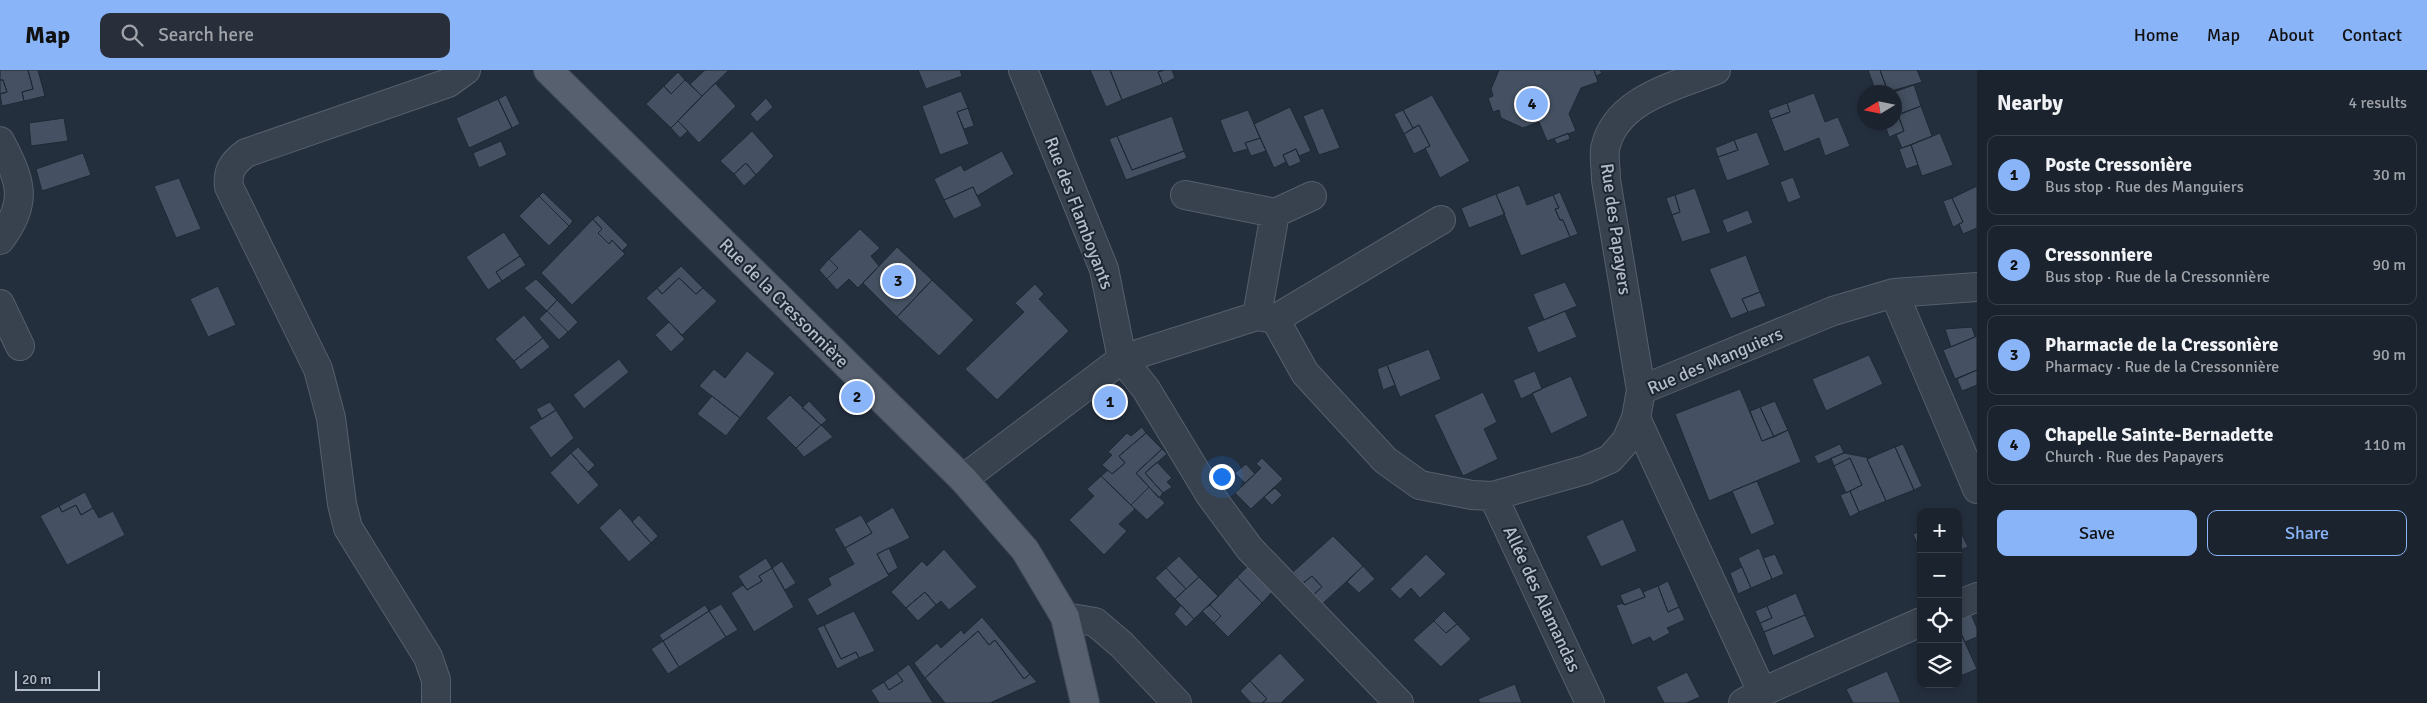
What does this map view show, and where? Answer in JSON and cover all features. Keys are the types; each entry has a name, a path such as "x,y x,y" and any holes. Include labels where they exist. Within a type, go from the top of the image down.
{"main road":[{"name":"Rue de la Cressonnière","path":"548,70 962,479 1025,550 1065,617 1085,703"}],"street":[{"path":"436,703 436,680 428,657 348,528 342,504 331,418 318,369 229,187 228,174 234,162 246,153 448,83 466,70"},
{"name":"Rue des Flamboyants","path":"1023,70 1104,269 1111,292 1122,359"},
{"name":"Rue des Papayers","path":"1641,390 1606,180 1606,149 1617,120 1643,100 1716,70"},
{"path":"0,141 19,188 19,207 14,222 0,240"},
{"path":"1185,195 1275,213 1312,196"},
{"path":"1266,318 1275,213"},
{"path":"962,479 1122,359 1266,318 1441,220"},
{"name":"Rue des Manguiers","path":"1266,318 1306,373 1385,460 1420,485 1472,495 1493,496 1585,470 1610,459 1626,441 1636,418 1641,390 1833,311 1894,293 1977,287"},
{"path":"1894,293 1977,489"},
{"path":"0,304 20,346"},
{"path":"1122,359 1146,389 1210,495 1250,549 1400,703"},
{"path":"1636,418 1752,698 1917,624"},
{"name":"Allée des Alamandas","path":"1493,496 1590,703"},
{"path":"1962,603 1977,597"},
{"path":"1065,617 1094,622 1122,645 1177,703"}],"building":[{"path":"0,70 28,70 33,89 22,92 24,101 2,106 0,94 7,92 3,80 0,80"},
{"path":"28,70 38,70 45,96 24,101 22,92 33,89"},
{"path":"705,70 729,70 702,96 690,84"},
{"path":"918,70 960,70 962,76 926,89"},
{"path":"1090,70 1110,70 1122,100 1106,107"},
{"path":"1110,70 1164,70 1158,72 1163,84 1122,100"},
{"path":"1172,70 1175,78 1163,84 1158,72"},
{"path":"1499,70 1594,70 1598,82 1581,88 1569,114 1576,131 1547,141 1539,122 1523,128 1501,118 1499,110 1493,112 1488,98 1493,96 1491,89"},
{"path":"1594,70 1600,70 1602,73 1596,76"},
{"path":"1868,70 1880,70 1885,85 1873,85"},
{"path":"1880,70 1917,70 1922,82 1902,88 1902,85 1885,85"},
{"path":"678,72 685,80 671,94 664,86"},
{"path":"0,80 3,80 7,92 0,94"},
{"path":"685,80 702,96 671,128 646,104 664,86 671,94"},
{"path":"715,83 736,106 699,143 678,121"},
{"path":"1914,85 1921,106 1902,113 1902,89"},
{"path":"961,91 968,108 957,112 969,144 940,155 922,106"},
{"path":"1814,93 1825,122 1838,117 1850,146 1825,156 1819,138 1784,152 1771,119 1790,112 1787,103"},
{"path":"506,95 520,124 512,128 498,99"},
{"path":"1432,95 1470,161 1440,178 1425,148 1430,146 1419,125 1413,128 1403,110"},
{"path":"766,98 773,107 757,122 750,114"},
{"path":"498,99 512,128 469,148 456,118"},
{"path":"1787,103 1790,112 1771,119 1768,110"},
{"path":"1921,106 1932,136 1902,148 1896,135 1904,131 1902,113"},
{"path":"1290,107 1311,151 1299,156 1296,149 1283,155 1286,162 1274,168 1254,124"},
{"path":"968,108 974,126 964,129 957,112"},
{"path":"1323,108 1340,148 1319,155 1303,116"},
{"path":"1248,110 1260,138 1245,143 1248,149 1233,153 1220,120"},
{"path":"1403,110 1413,128 1404,134 1394,114"},
{"path":"1172,116 1184,151 1132,170 1117,136"},
{"path":"64,118 68,141 31,146 29,123"},
{"path":"678,121 688,131 680,138 671,128"},
{"path":"1419,125 1430,146 1414,154 1404,134"},
{"path":"1902,126 1904,131 1889,137 1887,130 1902,130"},
{"path":"752,131 774,156 756,175 746,163 734,174 720,161"},
{"path":"1757,132 1770,165 1727,181 1718,157 1738,150 1734,140"},
{"path":"1568,133 1570,139 1557,144 1554,139"},
{"path":"1940,133 1953,165 1922,176 1911,145"},
{"path":"1117,136 1132,170 1184,151 1187,158 1126,180 1109,139"},
{"path":"1260,138 1266,151 1251,156 1245,143"},
{"path":"1734,140 1738,150 1718,157 1715,148"},
{"path":"501,141 507,155 479,168 473,153"},
{"path":"1911,145 1918,165 1906,169 1899,149"},
{"path":"1296,149 1301,162 1289,167 1283,155"},
{"path":"1002,151 1014,174 977,196 973,187 944,200 934,179 961,165 964,171"},
{"path":"83,153 91,175 42,191 36,169"},
{"path":"746,163 756,175 744,186 734,174"},
{"path":"1793,177 1801,198 1788,203 1780,182"},
{"path":"179,178 201,229 176,238 154,186"},
{"path":"1519,185 1527,205 1553,195 1559,208 1555,209 1560,220 1563,220 1570,237 1521,256 1496,194"},
{"path":"1977,186 1977,228 1963,234 1959,224 1963,222 1952,198"},
{"path":"973,187 982,206 954,219 944,200"},
{"path":"1695,188 1711,233 1682,242 1672,215 1680,212 1675,195"},
{"path":"543,192 573,221 569,226 539,196"},
{"path":"1560,192 1578,234 1570,237 1563,220 1560,220 1555,209 1559,208 1553,195"},
{"path":"1496,194 1505,214 1469,228 1461,208"},
{"path":"1675,195 1680,212 1672,215 1666,198"},
{"path":"539,196 569,226 549,246 519,216"},
{"path":"1952,198 1963,222 1953,227 1943,201"},
{"path":"1748,210 1753,223 1727,233 1722,220"},
{"path":"598,215 628,245 622,251 612,240 609,244 598,233 602,229 593,219"},
{"path":"593,219 602,229 598,233 609,244 612,240 625,254 572,305 541,273"},
{"path":"860,229 880,248 871,256 879,266 858,288 849,279 837,290 827,279 838,268 829,259"},
{"path":"504,232 520,256 496,272 502,281 488,290 466,257"},
{"path":"897,247 932,280 897,317 863,283"},
{"path":"1746,255 1760,292 1742,299 1748,312 1731,319 1709,269"},
{"path":"520,256 526,265 502,281 496,272"},
{"path":"829,259 838,268 827,279 819,270"},
{"path":"681,266 703,288 696,294 679,278 662,294 657,288"},
{"path":"679,278 696,294 703,288 717,301 682,335 646,298 657,288 662,294"},
{"path":"536,279 557,300 547,311 524,288"},
{"path":"932,280 974,320 939,356 897,317"},
{"path":"1565,282 1577,306 1544,320 1533,294"},
{"path":"1035,284 1044,294 1039,299 1069,331 997,400 965,369 1024,312 1015,303"},
{"path":"218,286 236,325 208,337 190,299"},
{"path":"1760,292 1766,306 1748,312 1742,299"},
{"path":"557,300 578,322 568,332 547,311"},
{"path":"547,311 568,332 559,340 539,319"},
{"path":"1565,311 1577,337 1538,353 1527,327"},
{"path":"524,315 543,338 514,361 495,339"},
{"path":"669,322 685,339 671,352 655,335"},
{"path":"1972,327 1975,337 1951,347 1945,329"},
{"path":"1977,336 1977,370 1955,379 1943,350"},
{"path":"543,338 550,347 521,370 514,361"},
{"path":"1429,349 1441,379 1400,397 1387,365"},
{"path":"747,351 775,373 740,418 699,386 714,369 725,378"},
{"path":"1869,355 1883,384 1826,411 1812,379"},
{"path":"619,359 629,372 584,409 573,395"},
{"path":"1387,365 1395,385 1383,390 1377,369"},
{"path":"1977,370 1977,385 1962,391 1957,379"},
{"path":"1535,371 1542,389 1521,399 1513,380"},
{"path":"1571,376 1588,416 1551,434 1532,393"},
{"path":"1740,389 1762,441 1788,430 1801,462 1709,501 1675,414"},
{"path":"1483,392 1497,422 1484,429 1498,459 1463,476 1434,415"},
{"path":"790,395 821,425 796,448 766,418"},
{"path":"712,396 740,418 726,436 697,414"},
{"path":"809,401 827,420 821,425 802,408"},
{"path":"1775,401 1788,430 1774,437 1760,407"},
{"path":"550,402 556,410 542,419 536,409"},
{"path":"1760,407 1774,437 1762,441 1750,411"},
{"path":"556,410 574,438 551,458 529,427"},
{"path":"821,425 833,437 804,457 796,448"},
{"path":"1142,427 1146,433 1119,456 1125,463 1112,474 1102,465 1112,455 1108,452 1127,433 1131,436"},
{"path":"1146,433 1162,449 1136,473 1149,487 1131,505 1101,476 1108,470 1112,474 1125,463 1119,456"},
{"path":"1840,444 1844,453 1818,464 1814,456"},
{"path":"1903,444 1922,486 1914,490 1895,447"},
{"path":"578,447 595,465 588,472 571,453"},
{"path":"1895,447 1914,490 1886,501 1867,459"},
{"path":"1162,449 1167,454 1145,473 1163,493 1159,498 1136,473"},
{"path":"571,453 599,485 578,505 550,473"},
{"path":"1844,453 1870,458 1867,459 1886,501 1859,512 1850,491 1862,485 1850,458 1834,466 1831,458"},
{"path":"1262,458 1283,479 1251,509 1235,493 1261,468 1256,464"},
{"path":"1850,458 1862,485 1846,493 1834,466"},
{"path":"1157,462 1172,478 1167,482 1172,487 1163,493 1145,473"},
{"path":"1246,464 1255,474 1245,483 1235,473"},
{"path":"1101,476 1135,509 1119,524 1127,531 1104,555 1069,520 1094,496 1087,489"},
{"path":"1757,481 1775,524 1751,535 1732,491"},
{"path":"1149,487 1165,503 1147,520 1131,505"},
{"path":"1275,488 1282,495 1272,505 1264,497"},
{"path":"1850,491 1859,512 1850,517 1840,495"},
{"path":"85,492 93,508 81,515 76,505 62,512 59,506"},
{"path":"76,505 81,515 93,508 99,518 113,511 125,535 67,565 40,516 59,506 62,512"},
{"path":"893,507 910,538 877,554 889,576 817,616 807,599 831,585 828,578 854,564 845,548 872,533 866,523"},
{"path":"620,508 651,543 629,562 599,528"},
{"path":"639,515 658,536 651,543 632,522"},
{"path":"861,515 872,533 845,548 834,529"},
{"path":"1623,519 1637,551 1601,567 1586,536"},
{"path":"1917,532 1917,543 1913,534"},
{"path":"1962,534 1968,547 1962,549"},
{"path":"1333,536 1363,566 1319,607 1310,598 1322,587 1312,576 1303,583 1293,572"},
{"path":"889,548 898,568 888,574 877,554"},
{"path":"1759,548 1772,579 1751,588 1738,558"},
{"path":"944,549 977,587 949,610 941,601 936,605 925,592 906,608 891,592 922,561 927,566"},
{"path":"1426,554 1446,574 1420,598 1411,588 1400,599 1390,589"},
{"path":"1775,554 1784,574 1772,579 1763,558"},
{"path":"1179,556 1199,577 1186,589 1166,568"},
{"path":"766,558 772,568 759,576 762,581 747,590 738,576"},
{"path":"782,561 796,583 785,590 772,568"},
{"path":"1248,566 1272,592 1262,603 1237,577"},
{"path":"1363,566 1375,579 1359,593 1347,582"},
{"path":"1742,567 1751,588 1738,594 1730,573"},
{"path":"772,568 794,607 754,632 731,593 743,585 747,590 762,581 759,576"},
{"path":"1166,568 1186,589 1175,599 1155,578"},
{"path":"1312,576 1322,587 1310,598 1300,586"},
{"path":"1199,577 1218,596 1194,619 1175,599"},
{"path":"1237,577 1262,603 1228,637 1214,623 1221,616 1210,605"},
{"path":"1668,581 1679,607 1668,612 1658,586"},
{"path":"1658,586 1668,612 1679,607 1685,620 1667,628 1670,633 1653,642 1650,637 1632,645 1616,605 1624,603 1624,605 1645,597 1643,592"},
{"path":"1640,587 1645,597 1624,605 1620,595"},
{"path":"925,592 936,605 918,621 906,608"},
{"path":"1796,593 1805,615 1764,632 1760,623 1772,618 1767,606"},
{"path":"721,604 738,630 726,637 709,611"},
{"path":"705,605 709,611 663,641 659,635"},
{"path":"1181,605 1194,619 1186,627 1174,614"},
{"path":"1210,605 1221,616 1214,623 1202,611"},
{"path":"1767,606 1772,618 1760,623 1755,611"},
{"path":"1968,607 1977,628 1977,637 1965,642 1962,635 1962,609"},
{"path":"709,611 726,637 679,667 663,641"},
{"path":"854,611 875,651 859,658 856,652 841,659 824,625"},
{"path":"1444,611 1457,624 1446,633 1434,621"},
{"path":"1805,615 1815,637 1773,656 1764,632"},
{"path":"982,617 1030,674 1024,679 995,640 989,645 978,631 925,678 914,663 937,643 941,648 961,630 964,634"},
{"path":"1434,621 1446,633 1457,624 1471,639 1441,667 1413,640"},
{"path":"824,625 841,659 856,652 859,658 837,669 817,628"},
{"path":"978,631 989,645 995,640 1024,679 1030,674 1037,682 990,703 945,703 925,678"},
{"path":"1962,638 1977,669 1962,675 1962,643"},
{"path":"663,641 679,667 668,674 651,649"},
{"path":"1280,653 1305,680 1281,703 1262,703 1267,699 1250,681"},
{"path":"909,664 933,703 879,703 871,690 884,682 889,690 903,681 897,673"},
{"path":"1887,671 1901,703 1853,703 1846,689"},
{"path":"1687,672 1700,697 1686,703 1664,703 1656,687"},
{"path":"897,673 903,681 889,690 884,682"},
{"path":"1250,681 1267,699 1262,703 1251,703 1240,691"},
{"path":"1515,684 1522,703 1480,703 1478,699"}],"place":[{"name":"Chapelle Sainte-Bernadette","path":"1532,104"},
{"name":"Pharmacie de la Cressonière","path":"898,281"},
{"name":"Cressonniere","path":"857,397"},
{"name":"Poste Cressonière","path":"1110,402"}]}
